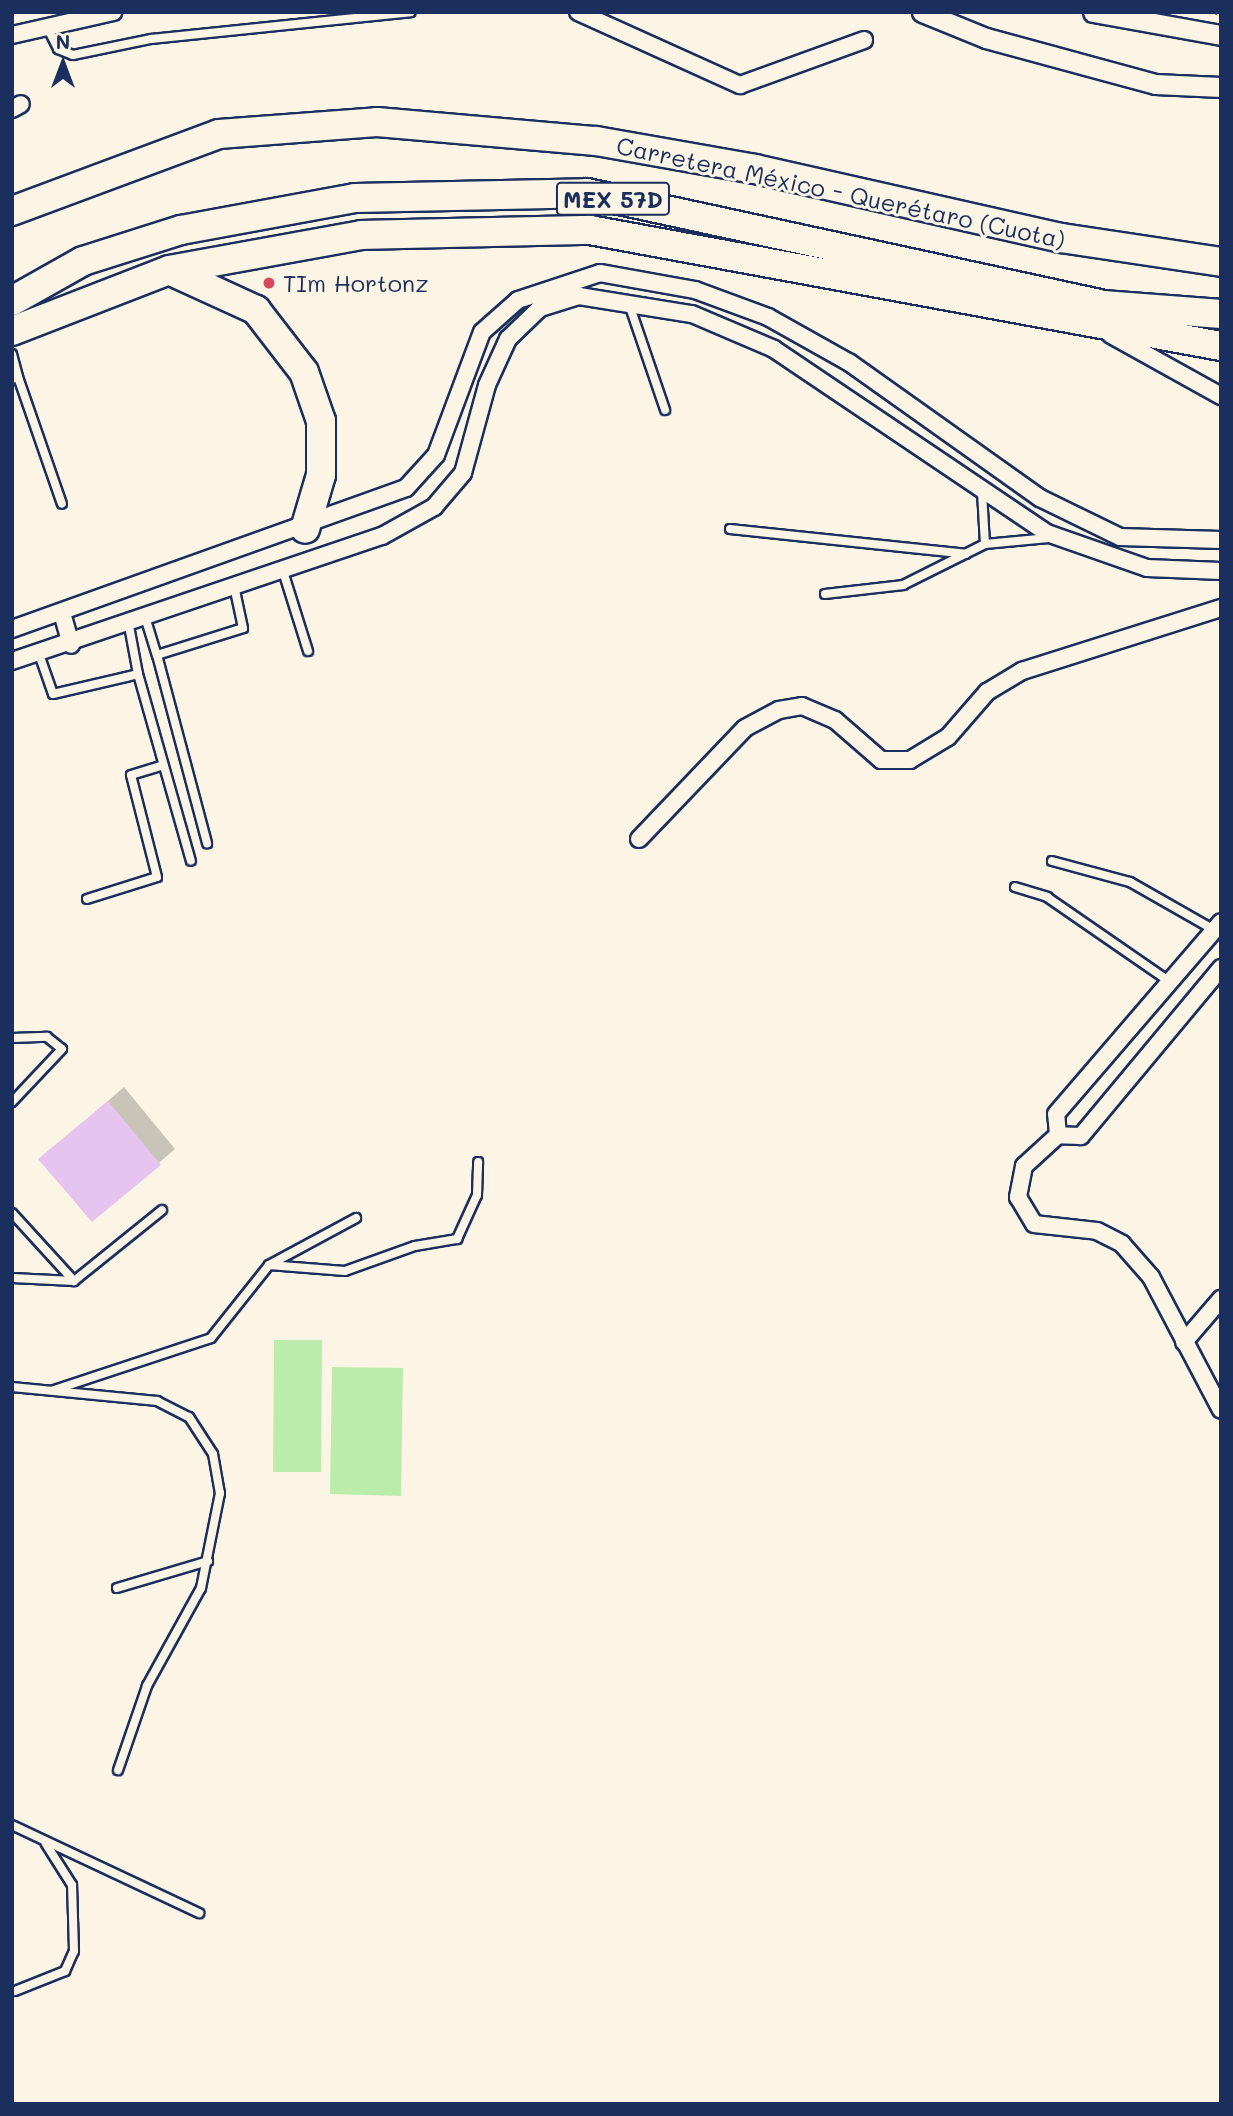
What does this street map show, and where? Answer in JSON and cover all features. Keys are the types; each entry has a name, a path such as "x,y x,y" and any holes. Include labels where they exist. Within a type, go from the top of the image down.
{"highway":[{"name":"Carretera México - Querétaro (Cuota)","path":"12,211 72,184 219,134 377,122 596,141 755,169 1061,238 1221,262"},
{"path":"12,201 72,184"},
{"name":"MEX 57D","path":"12,301 83,261 181,230 355,198 587,193 1104,304 1221,314"},
{"path":"12,331 169,270 362,234 590,230 1093,326 1221,346"},
{"path":"169,270 256,310 304,372 321,421 321,475 305,529"}],"street":[{"path":"12,35 46,25 113,12"},
{"path":"578,12 740,85 864,40"},
{"path":"922,12 986,38 1155,84 1221,87"},
{"path":"1093,12 1221,35"},
{"path":"12,629 305,529 406,488 427,470 482,332 518,300 600,273 695,290 768,317 850,363 1040,498 1120,537 1221,540"},
{"path":"692,314 695,290"},
{"path":"12,661 146,621 282,568 382,536 434,507 463,473 487,385 508,339 540,308 579,296 692,314 774,349 982,492 1056,537 1147,568 1221,571"},
{"path":"1093,326 1221,396"},
{"path":"950,468 970,449"},
{"path":"639,839 745,728 779,710 802,706 835,720 881,761 910,760 948,737 987,692 1022,671 1221,608"},
{"path":"62,613 71,645"},
{"path":"1058,1135 1056,1114 1217,926"},
{"path":"1221,968 1080,1136 1058,1135 1024,1166 1018,1197 1034,1224 1097,1231 1122,1244 1151,1277 1221,1409"},
{"path":"1184,1342 1221,1299"}],"lane":[{"path":"46,25 58,49 73,55 151,39 411,12"},
{"path":"629,303 665,411"},
{"path":"12,354 15,378 62,504"},
{"path":"982,492 985,544"},
{"path":"730,529 966,554"},
{"path":"825,594 903,584 985,544 1056,537"},
{"path":"282,568 308,651"},
{"path":"157,655 243,628 234,586"},
{"path":"146,621 207,843"},
{"path":"128,626 138,674 191,861"},
{"path":"39,654 53,694 138,674"},
{"path":"87,899 157,877 131,775 164,765"},
{"path":"1052,861 1130,882 1217,926"},
{"path":"1015,887 1047,897 1170,982"},
{"path":"12,1038 47,1037 62,1049 12,1102"},
{"path":"269,1265 345,1271 415,1246 457,1239 477,1195 478,1163"},
{"path":"12,1278 74,1281 162,1210"},
{"path":"12,1213 74,1281"},
{"path":"51,1391 211,1338 269,1265 356,1217"},
{"path":"12,1387 157,1401 189,1417 213,1454 220,1493 201,1588 147,1686 118,1770"},
{"path":"117,1588 208,1561"},
{"path":"12,1825 199,1913"},
{"path":"15,1991 65,1971 74,1951 72,1885 44,1842"}],"path":[{"path":"1208,12 1221,13"}],"green space":[{"path":"274,1340 322,1340 321,1472 273,1472"},
{"path":"332,1367 403,1368 401,1496 330,1494"}],"building":[{"path":"108,1101 161,1165 92,1222 38,1159"}],"place":[{"name":"TIm Hortonz","path":"269,283"}]}
